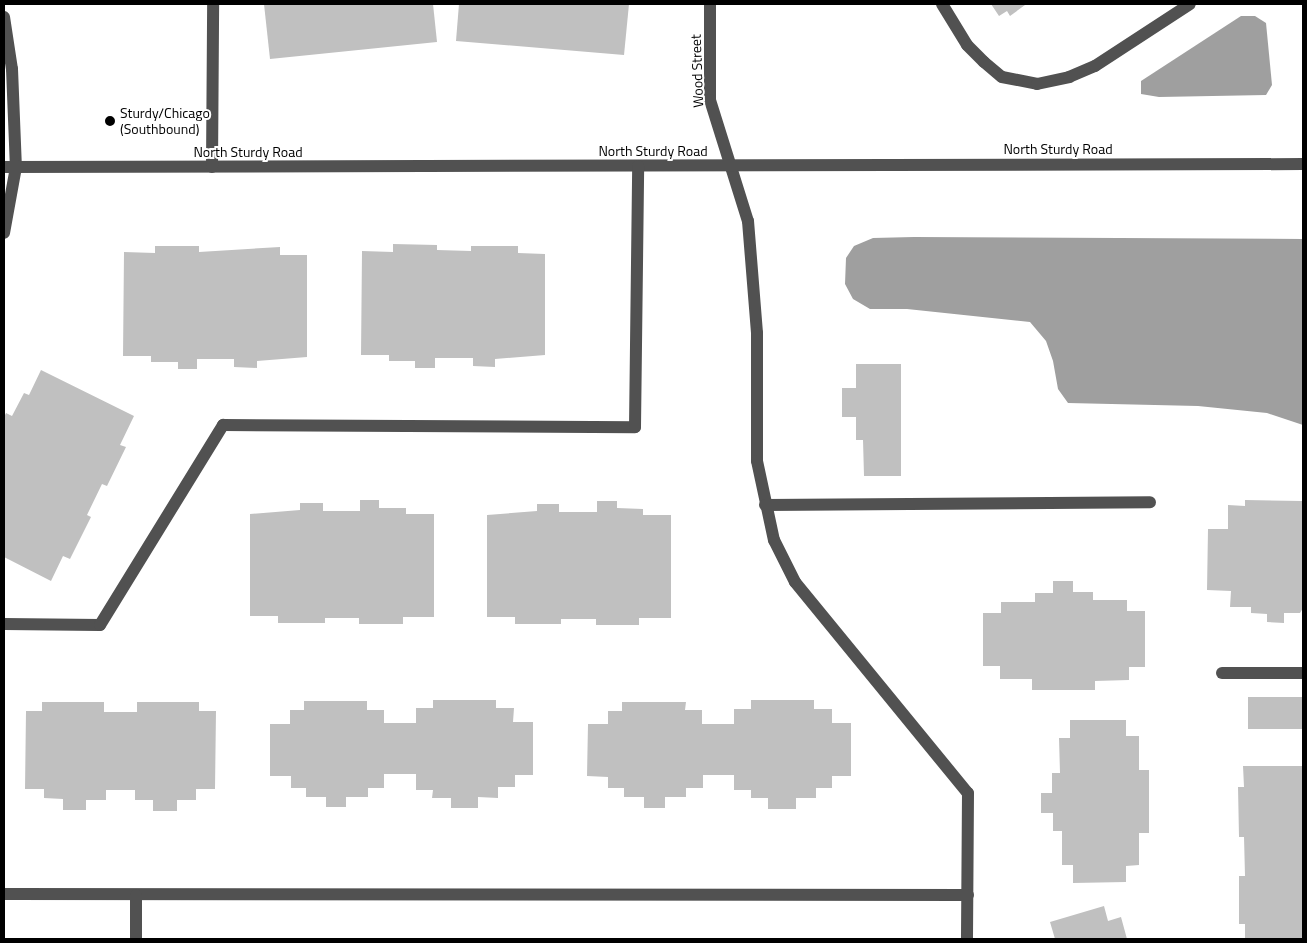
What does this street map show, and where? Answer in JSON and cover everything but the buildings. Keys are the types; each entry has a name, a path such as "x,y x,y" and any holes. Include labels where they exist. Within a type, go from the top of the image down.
{"street":[{"path":"212,167 213,4"},
{"name":"Wood Street","path":"710,4 710,100 728,165 740,189 748,221 757,332 757,461 774,540 795,582 968,793 967,939"},
{"path":"942,4 967,45 984,62 1002,77 1037,84 1069,77 1095,66 1190,4"},
{"path":"4,17 12,69 10,168 4,233"},
{"name":"North Sturdy Road","path":"10,168 1303,164"},
{"path":"4,624 100,625 223,425 635,427 638,166"},
{"path":"765,505 1150,502"},
{"path":"1222,674 1303,673"},
{"path":"4,894 968,895"},
{"path":"136,894 136,939"}],"shaded area":[{"path":"1241,16 1255,16 1266,23 1272,85 1266,95 1159,97 1141,94 1141,81"},
{"path":"873,238 1303,239 1303,425 1267,413 1198,406 1068,403 1058,389 1053,361 1046,341 1030,322 907,309 870,309 853,299 845,284 846,258 854,246"}],"place":[{"name":"Sturdy/Chicago (Southbound)","path":"110,121"}]}
